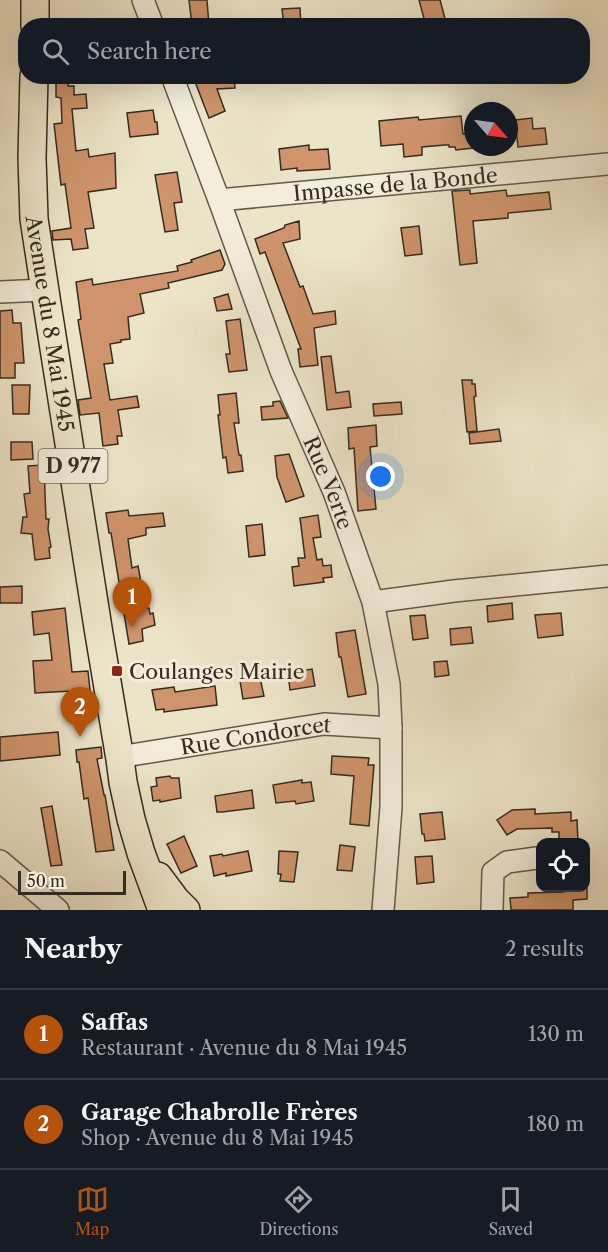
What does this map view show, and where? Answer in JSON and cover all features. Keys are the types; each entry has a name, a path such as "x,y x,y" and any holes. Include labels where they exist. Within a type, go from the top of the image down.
{"main road":[{"path":"34,18 35,0"},
{"name":"Avenue du 8 Mai 1945","path":"34,84 32,158 34,219 45,290 123,782 141,853 162,910"},
{"name":"Avenue du 8 Mai 1945","path":"141,853 186,910"}],"street":[{"path":"143,0 150,18"},
{"name":"Rue Verte","path":"175,84 281,371 334,492 373,602 389,684 391,728 391,807 383,910"},
{"name":"Impasse de la Bonde","path":"219,200 608,164"},
{"path":"0,292 45,290"},
{"path":"373,602 454,591 608,576"},
{"name":"Rue Condorcet","path":"120,759 131,755 324,724 391,728"},
{"path":"492,910 493,872 507,862 536,858"},
{"path":"0,861 58,910"}],"building":[{"path":"189,0 207,0 208,18 191,18"},
{"path":"419,0 440,0 445,18 424,18"},
{"path":"300,8 301,18 283,18 282,9"},
{"path":"56,84 74,86 74,95 86,94 87,108 72,109 76,151 88,149 89,157 115,153 116,188 88,192 94,228 85,229 88,248 73,250 71,239 53,240 52,231 71,228 65,184 61,185 54,124 62,123 61,98 56,97"},
{"path":"196,84 235,84 235,88 217,89 225,111 209,118"},
{"path":"153,110 158,134 130,137 127,113"},
{"path":"461,116 464,149 456,150 455,147 449,147 449,145 422,147 422,155 404,157 403,144 381,146 379,121 418,117 419,120"},
{"path":"532,118 533,129 545,128 547,144 518,147 518,120"},
{"path":"309,145 309,150 328,149 330,169 281,170 279,149"},
{"path":"177,172 182,202 174,203 178,230 165,232 155,175"},
{"path":"470,190 470,194 506,190 507,196 549,192 551,209 508,213 508,218 473,221 477,263 460,265 452,191"},
{"path":"299,221 300,239 283,243 313,314 335,311 336,324 314,328 318,365 300,367 298,349 301,349 265,252 260,254 255,239"},
{"path":"419,226 422,254 405,256 401,228"},
{"path":"220,250 225,264 222,270 168,283 169,288 140,294 144,313 128,317 130,339 110,344 113,363 104,364 110,400 137,396 139,407 118,410 122,436 117,436 118,444 103,446 99,413 80,415 78,400 91,398 78,320 81,319 76,282 92,279 93,285 178,271 177,266"},
{"path":"228,294 232,309 217,311 214,298"},
{"path":"12,310 13,323 21,323 24,363 15,363 15,378 0,378 0,311"},
{"path":"240,319 247,370 229,372 226,354 230,354 226,321"},
{"path":"331,356 336,393 349,391 351,407 327,410 321,357"},
{"path":"462,380 472,380 472,384 475,384 477,431 467,432"},
{"path":"12,385 30,385 29,414 13,414"},
{"path":"236,393 239,423 234,423 243,471 228,473 226,457 223,458 218,395"},
{"path":"280,401 288,418 262,420 261,407 273,406 273,402"},
{"path":"401,402 402,414 374,416 373,404"},
{"path":"376,425 377,446 370,447 376,509 358,511 354,448 349,449 348,428"},
{"path":"499,429 501,441 470,444 469,433"},
{"path":"11,442 32,442 33,459 11,460"},
{"path":"289,454 304,496 286,502 277,477 275,456"},
{"path":"44,465 50,558 35,560 32,534 21,533 23,517 27,517 24,494 30,493 28,466"},
{"path":"128,510 129,516 163,513 165,526 146,528 146,535 128,539 132,568 138,566 143,609 149,608 150,614 153,613 155,625 142,629 143,641 129,644 106,513"},
{"path":"318,515 321,537 313,538 317,560 322,559 323,566 331,565 332,577 323,578 324,582 294,586 292,567 299,566 298,558 305,558 300,518"},
{"path":"262,524 265,555 249,557 246,526"},
{"path":"22,586 22,603 0,603 0,587"},
{"path":"512,603 513,619 488,622 487,606"},
{"path":"65,608 72,672 88,671 90,690 35,693 33,661 52,660 49,633 34,635 32,612"},
{"path":"561,613 563,635 538,638 535,615"},
{"path":"425,615 428,638 413,640 410,616"},
{"path":"471,627 473,643 451,645 450,629"},
{"path":"355,630 366,694 348,697 336,633"},
{"path":"447,661 449,675 435,677 434,662"},
{"path":"312,669 315,686 290,690 288,673"},
{"path":"260,678 264,696 243,699 240,681"},
{"path":"215,686 217,705 164,712 164,709 156,710 152,690 174,687 175,692"},
{"path":"58,732 60,755 0,761 0,737"},
{"path":"101,747 102,758 97,759 114,850 96,852 88,798 84,799 76,750"},
{"path":"332,756 369,758 368,765 374,765 369,826 350,824 354,776 331,774"},
{"path":"170,776 179,778 181,798 153,801 151,787 157,786 156,778"},
{"path":"302,780 302,783 311,782 314,801 296,804 295,801 276,803 273,785"},
{"path":"252,790 254,808 217,812 215,796"},
{"path":"52,806 62,865 51,866 41,808"},
{"path":"535,809 535,814 571,812 571,821 577,820 578,838 559,838 559,832 552,832 552,828 517,829 507,835 497,820 512,810"},
{"path":"442,812 445,839 425,841 420,814"},
{"path":"184,836 197,866 181,873 167,844"},
{"path":"340,845 355,847 352,871 337,870"},
{"path":"248,851 252,871 214,876 210,856"},
{"path":"279,851 298,852 294,882 280,881"},
{"path":"432,856 434,882 417,884 415,857"},
{"path":"587,892 587,899 573,900 573,910 511,910 510,898 528,897 528,893"}],"place":[{"name":"Saffas","path":"132,627"},
{"name":"Coulanges Mairie","path":"117,671"},
{"name":"Garage Chabrolle Frères","path":"80,737"}]}
